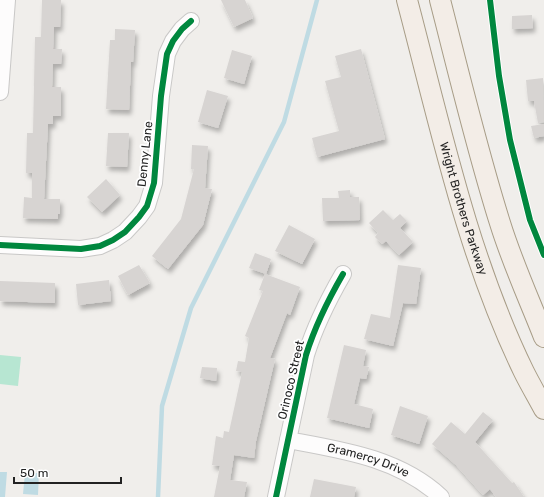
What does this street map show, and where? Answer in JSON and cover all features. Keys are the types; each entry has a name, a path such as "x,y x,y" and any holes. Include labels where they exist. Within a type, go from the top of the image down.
{"main road":[{"name":"Wright Brothers Parkway","path":"407,0 460,200 481,264 500,317 518,358 544,409"},
{"path":"440,0 482,162 500,224 544,336"}],"street":[{"path":"0,92 7,0"},
{"name":"Denny Lane","path":"0,245 81,249 100,246 125,232 140,217 147,206 154,183 161,96 167,54 173,41 191,21"},
{"name":"Orinoco Street","path":"276,497 306,355 313,333 324,308 343,274"},
{"name":"Gramercy Drive","path":"288,440 352,452 378,460 412,475 440,497"}],"green space":[{"path":"0,355 21,357 18,386 0,384"}],"water":[{"path":"0,472 7,472 5,497 0,497"},
{"path":"25,473 39,473 38,495 23,494"}],"building":[{"path":"42,0 61,0 60,27 54,27 53,49 62,49 61,64 53,64 52,87 61,87 61,116 53,116 53,124 48,124 44,199 60,199 60,214 58,214 58,219 23,218 24,197 32,198 32,173 26,173 27,133 33,133 35,37 41,37"},
{"path":"221,0 245,0 253,18 234,27"},
{"path":"532,15 533,28 512,29 512,16"},
{"path":"115,29 135,30 133,62 131,62 129,110 106,109 110,40 115,40"},
{"path":"361,49 385,139 317,157 312,138 339,131 325,81 341,77 335,56"},
{"path":"232,50 252,56 244,84 224,78"},
{"path":"543,78 544,122 538,123 534,101 528,101 526,80"},
{"path":"207,90 228,96 218,128 198,122"},
{"path":"544,124 544,136 534,138 531,126"},
{"path":"108,133 129,133 127,167 106,166"},
{"path":"192,145 208,146 205,188 212,189 203,225 168,269 152,256 181,219 194,169 191,169"},
{"path":"106,179 120,195 102,212 87,197"},
{"path":"350,190 350,197 359,197 360,220 323,221 322,198 339,198 338,191"},
{"path":"383,210 393,220 400,214 407,221 400,228 413,242 399,255 386,241 382,244 375,237 378,233 369,223"},
{"path":"289,225 315,239 302,264 275,251"},
{"path":"255,253 271,259 266,274 249,268"},
{"path":"139,265 150,283 128,295 118,276"},
{"path":"398,265 421,268 416,304 403,303 393,346 364,339 371,314 390,318"},
{"path":"265,274 300,287 290,315 287,313 270,358 275,359 256,441 254,458 234,455 230,480 247,482 244,497 214,497 220,466 212,465 216,436 223,438 224,431 229,432 242,372 236,371 238,361 245,362 249,338 245,336 263,291 259,290"},
{"path":"109,280 111,301 78,305 76,284"},
{"path":"0,281 55,283 55,303 0,301"},
{"path":"344,345 366,350 363,366 369,367 366,379 360,378 354,404 373,409 369,428 327,418"},
{"path":"202,367 217,368 216,381 200,378"},
{"path":"400,406 428,416 419,444 391,435"},
{"path":"483,412 493,420 475,442 512,483 514,482 524,497 496,497 490,489 483,495 456,465 432,444 451,422 465,434"},
{"path":"314,479 356,487 354,497 310,497"}],"waterway":[{"path":"158,497 162,406 191,308 284,122 317,0"}],"cycle path":[{"path":"490,0 499,76 510,140 530,220 544,255"},
{"path":"0,245 81,249 100,246 125,232 139,217 147,206 154,183 161,96 167,54 173,41 182,29 191,21"},
{"path":"276,497 306,355 322,313 343,274"}]}
